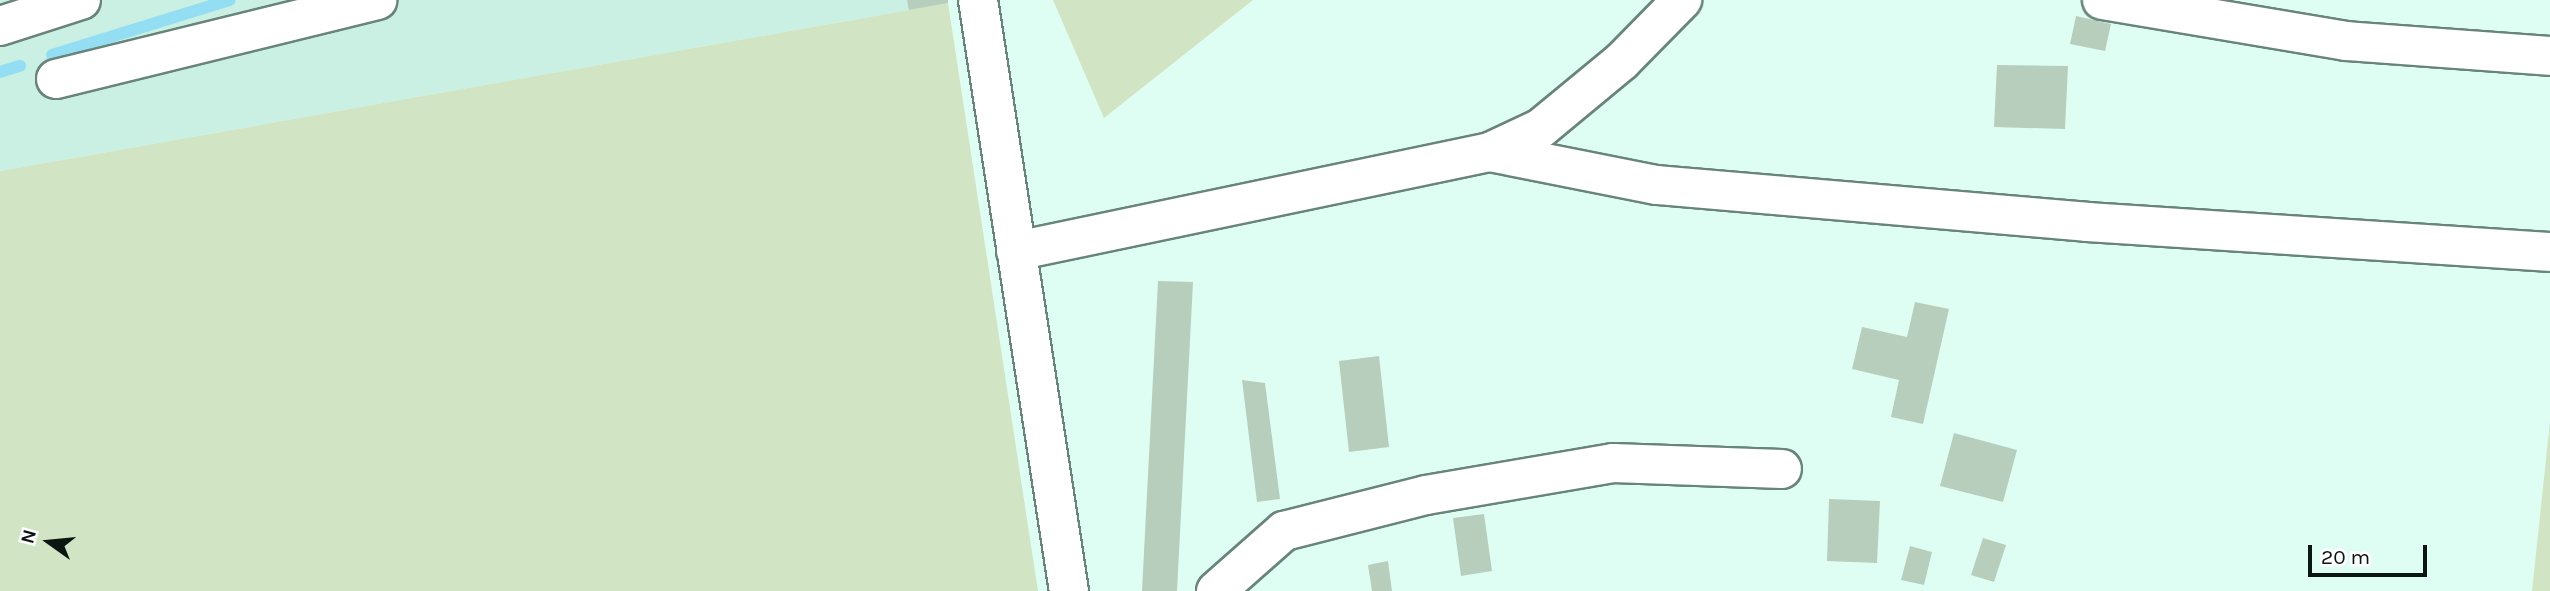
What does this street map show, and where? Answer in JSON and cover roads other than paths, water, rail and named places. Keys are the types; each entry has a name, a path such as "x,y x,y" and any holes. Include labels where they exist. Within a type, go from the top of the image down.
{"street":[{"path":"0,26 81,0"},
{"path":"56,79 312,8 377,0"},
{"path":"978,0 1069,591"},
{"path":"1016,251 1490,152 1541,128 1622,61 1682,0"},
{"path":"2102,0 2346,41 2550,56"},
{"path":"1490,152 1657,185 2087,222 2550,252"},
{"path":"1216,591 1284,531 1426,495 1614,463 1782,469"}],"waterway":[{"path":"52,55 230,0"},
{"path":"0,72 20,66"}]}
